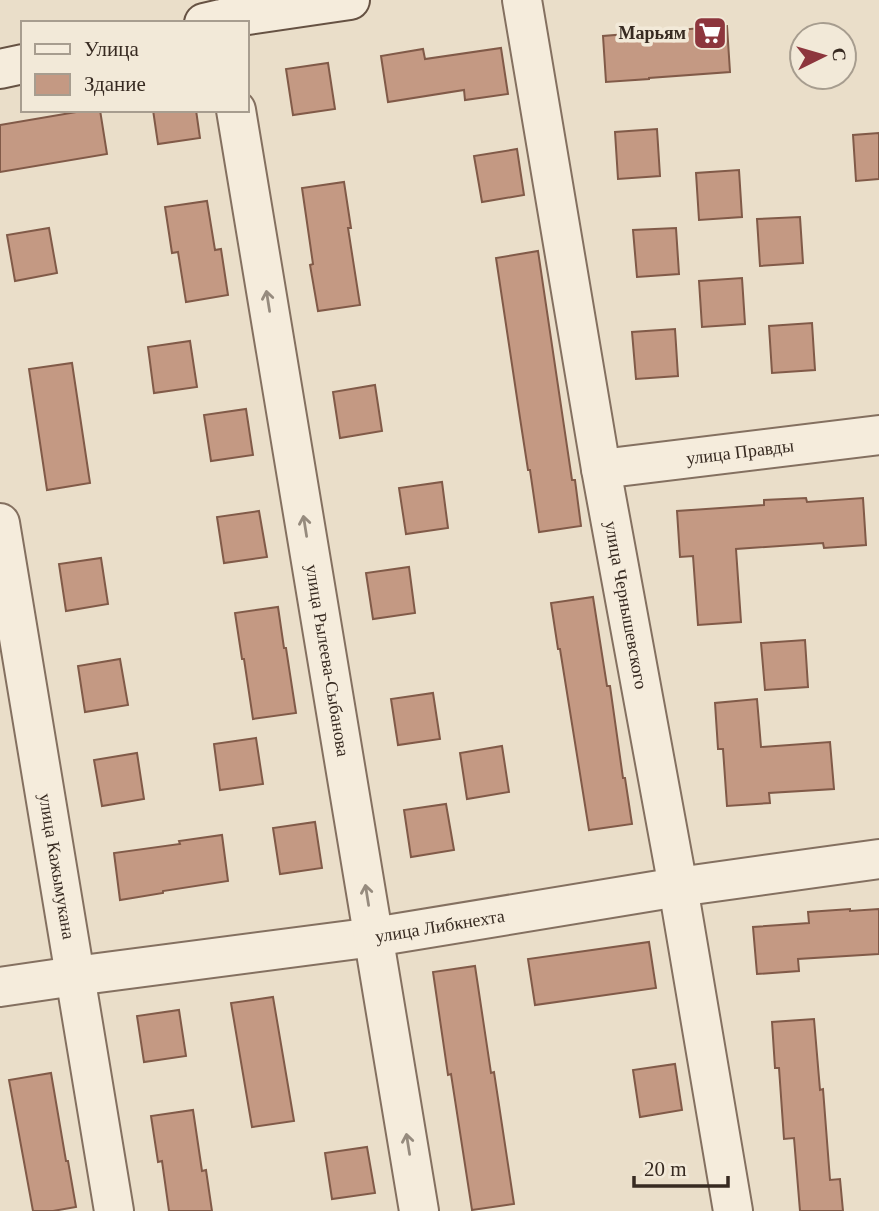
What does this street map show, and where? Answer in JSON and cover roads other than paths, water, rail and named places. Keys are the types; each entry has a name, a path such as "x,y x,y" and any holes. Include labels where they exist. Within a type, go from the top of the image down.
{"street":[{"path":"216,16 350,0"},
{"name":"улица Чернышевского","path":"522,0 601,469 733,1211"},
{"path":"0,69 21,64"},
{"name":"улица Рылеева-Сыбанова","path":"236,112 419,1211"},
{"name":"улица Правды","path":"601,469 879,435"},
{"name":"улица Кажымукана","path":"0,523 114,1211"},
{"name":"улица Либкнехта","path":"0,987 374,937 677,887 879,859"}],"place":[{"name":"Марьям","path":"710,33"}]}
